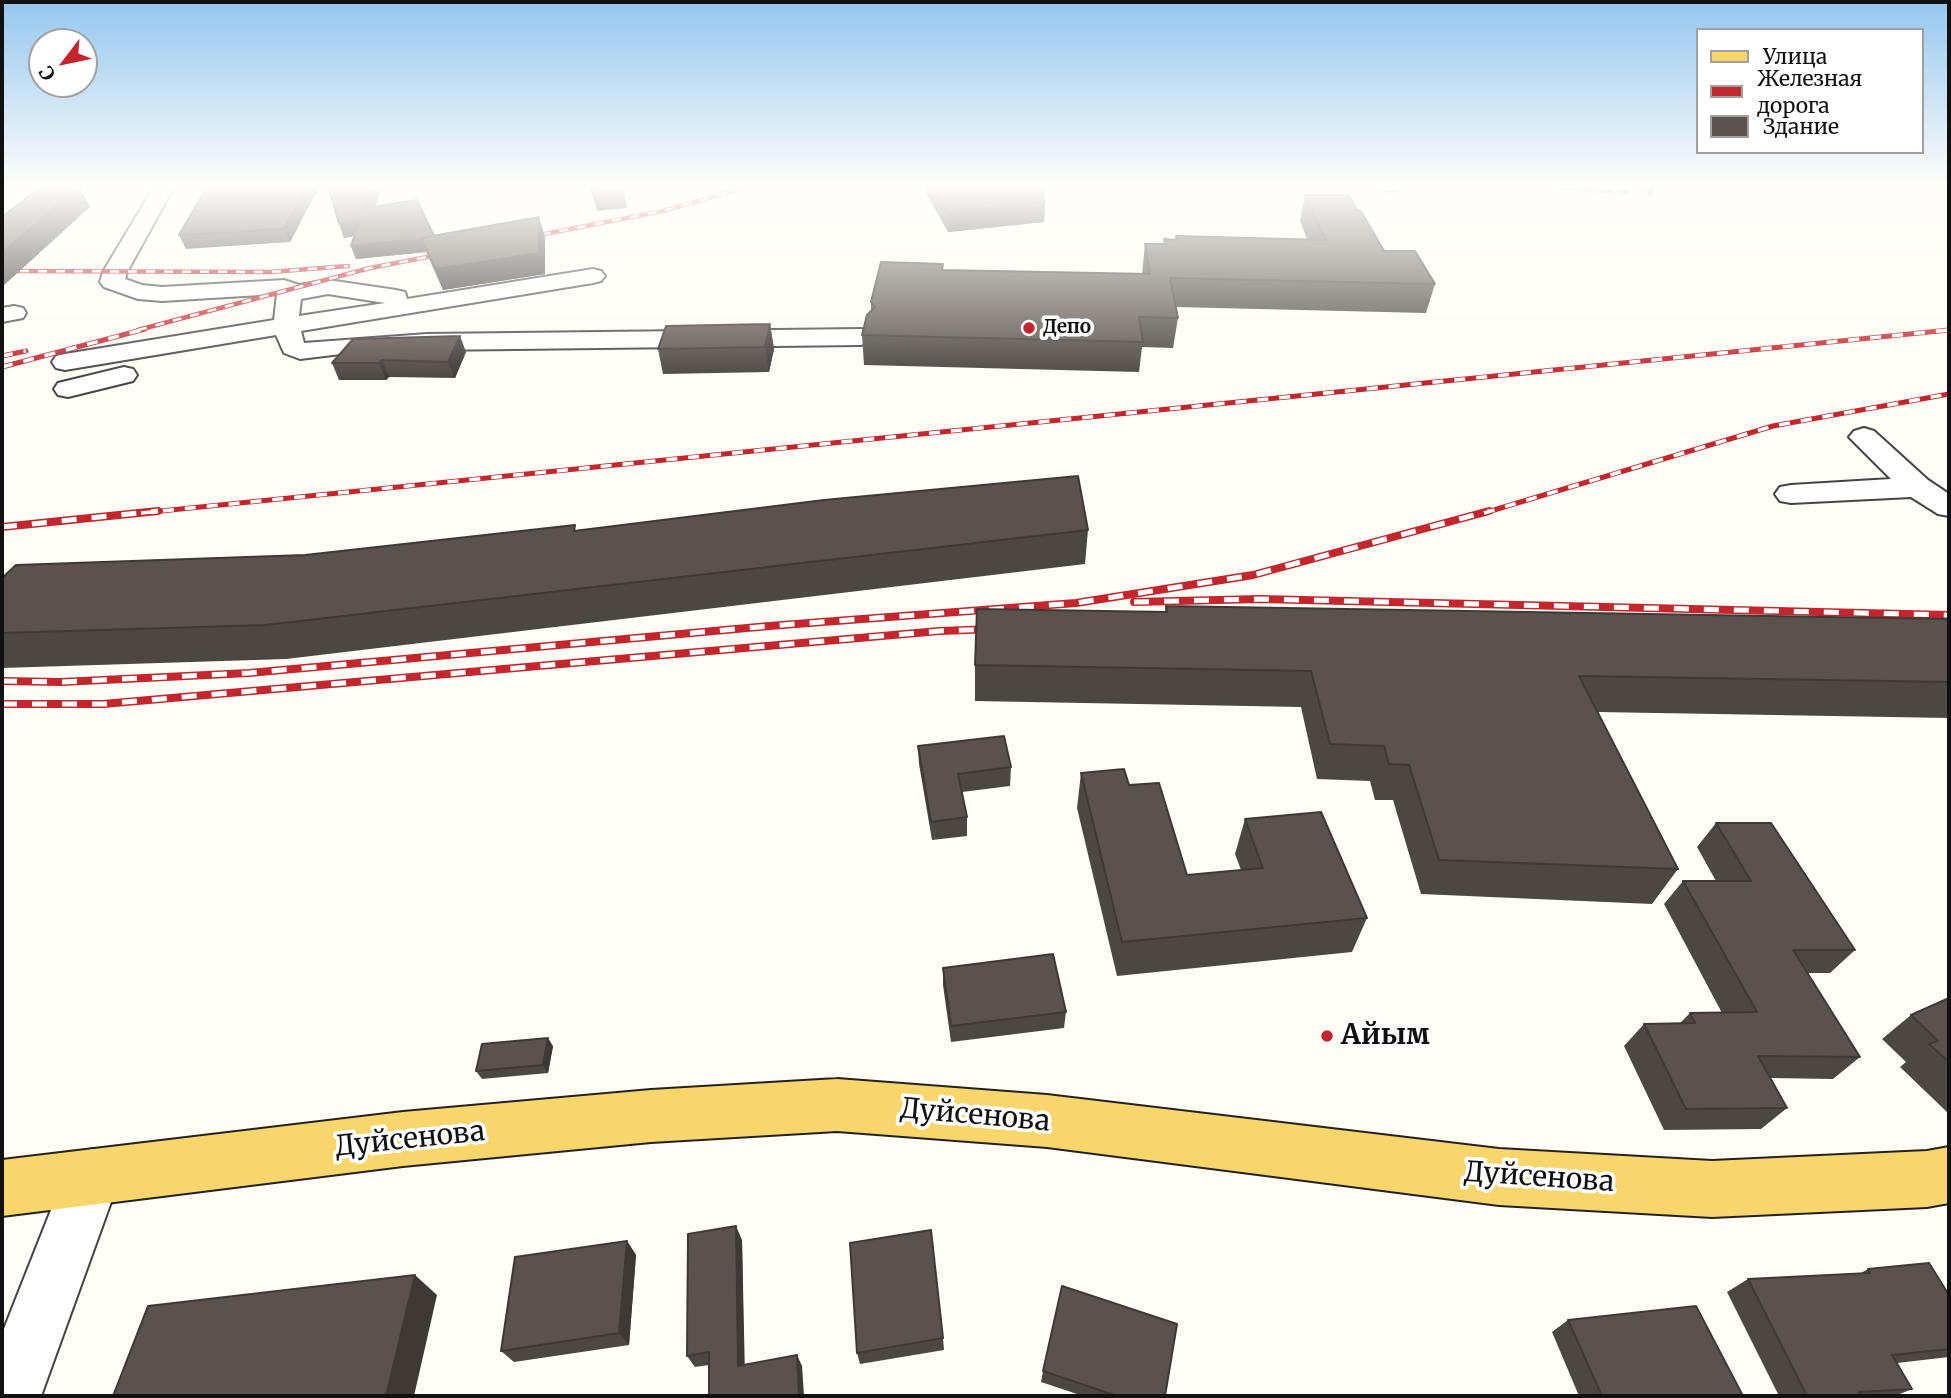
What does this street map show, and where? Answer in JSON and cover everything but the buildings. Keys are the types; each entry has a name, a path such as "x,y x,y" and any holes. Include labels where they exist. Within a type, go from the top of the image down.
{"main road":[{"name":"Дуйсенова","path":"2,1188 403,1139 651,1116 837,1105 1046,1121 1499,1177 1712,1189 1927,1179 1949,1175"}],"lane":[{"path":"127,250 112,282 138,292 162,294 263,287 290,289 286,326 293,348 300,351"},
{"path":"65,362 593,276"},
{"path":"290,294 328,287 432,302"},
{"path":"273,355 341,346 427,342 861,337"},
{"path":"68,389 126,375 219,362"},
{"path":"1864,437 1917,487 1949,507"},
{"path":"1791,494 1917,487"},
{"path":"9,1396 92,1177"}],"railway":[{"path":"138,330 370,268 448,253"},
{"path":"2,271 270,272 348,266"},
{"path":"2,367 145,329"},
{"path":"141,513 1949,330 1946,330"},
{"path":"2,356 26,351"},
{"path":"1484,513 1773,426 1949,394"},
{"path":"2,527 158,511"},
{"path":"2,681 61,682 249,673 769,626 1076,603 1253,575 1489,511"},
{"path":"1134,602 1260,599 1949,615"},
{"path":"2,704 103,704 939,631 996,629"}],"place":[{"name":"Депо","path":"1029,328"},
{"name":"Айым","path":"1327,1036"}]}
